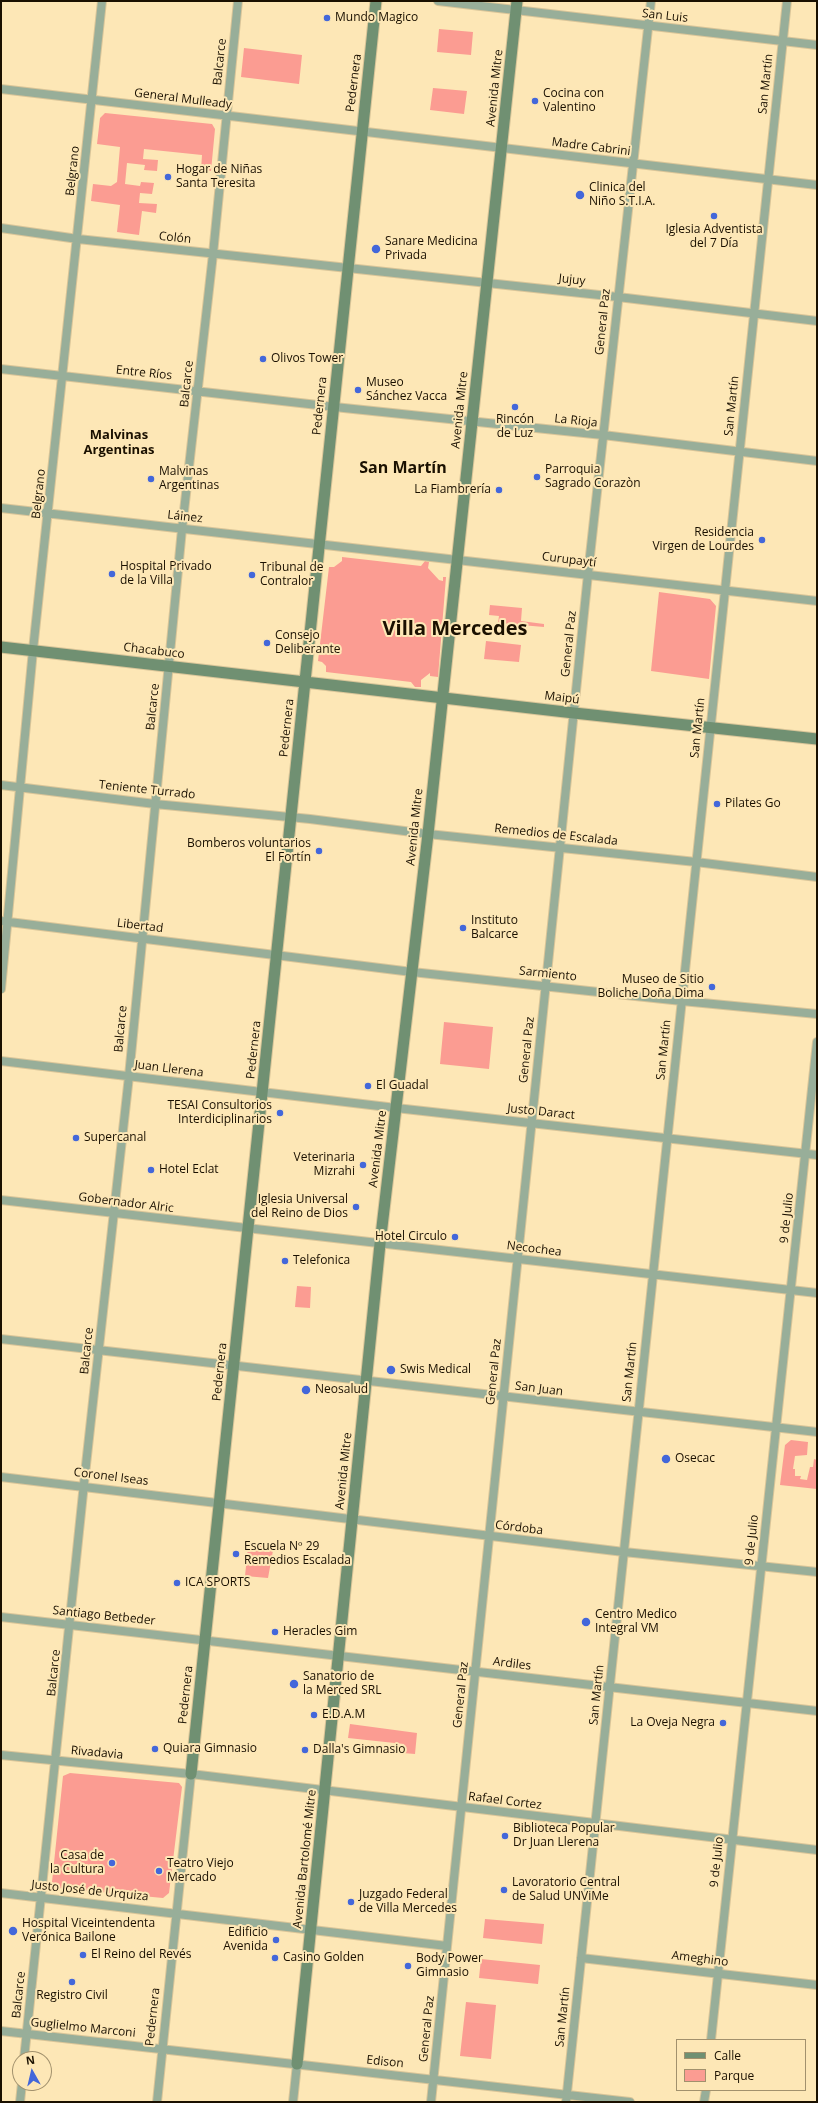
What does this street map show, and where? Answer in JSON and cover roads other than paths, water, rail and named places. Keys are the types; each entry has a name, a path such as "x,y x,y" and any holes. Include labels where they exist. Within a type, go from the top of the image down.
{"street":[{"name":"Belgrano","path":"1,989 4,922 21,787 33,650 49,513 102,1"},
{"name":"Balcarce","path":"25,2051 43,1898 84,1486 129,1076 141,938 182,529 213,254 238,1"},
{"name":"Pedernera","path":"157,2102 292,817 332,407 376,1"},
{"name":"San Luis","path":"438,1 517,6 648,26 817,45"},
{"name":"General Paz","path":"432,2102 588,574 651,1"},
{"name":"San Martín","path":"566,2098 787,1"},
{"name":"Avenida Mitre","path":"340,1656 352,1519 368,1380 380,1244 428,834 517,6"},
{"name":"General Mulleady","path":"1,89 361,132"},
{"name":"Madre Cabrini","path":"361,132 817,186"},
{"name":"Colón","path":"1,228 78,239 347,269"},
{"name":"Jujuy","path":"347,269 618,297 817,321"},
{"name":"Entre Ríos","path":"1,369 198,390 332,407"},
{"name":"La Rioja","path":"332,407 603,435 817,461"},
{"name":"Láinez","path":"1,508 319,545"},
{"name":"Curupaytí","path":"319,545 457,559 817,601"},
{"name":"Chacabuco","path":"1,646 305,682"},
{"name":"Maipú","path":"305,682 442,696 574,713 710,728 817,738"},
{"name":"Teniente Turrado","path":"1,785 155,804 292,817"},
{"name":"Remedios de Escalada","path":"292,817 428,834 817,876"},
{"name":"Libertad","path":"4,922 277,954"},
{"name":"Sarmiento","path":"277,954 412,972 817,1014"},
{"name":"9 de Julio","path":"711,2039 731,1840 817,1042"},
{"name":"Juan Llerena","path":"1,1061 263,1092"},
{"name":"Justo Daract","path":"263,1092 817,1155"},
{"name":"Gobernador Alric","path":"1,1200 248,1229"},
{"name":"Necochea","path":"248,1229 817,1293"},
{"name":"San Juan","path":"1,1339 368,1380 638,1413 817,1432"},
{"name":"Coronel Iseas","path":"1,1477 219,1502"},
{"name":"Córdoba","path":"219,1502 624,1552 817,1572"},
{"name":"Santiago Betbeder","path":"1,1617 205,1640"},
{"name":"Ardiles","path":"205,1640 817,1711"},
{"name":"Avenida Bartolomé Mitre","path":"297,2064 310,1929 340,1656"},
{"name":"Rivadavia","path":"1,1755 191,1774"},
{"name":"Rafael Cortez","path":"191,1774 817,1850"},
{"name":"Justo José de Urquiza","path":"1,1893 447,1946"},
{"name":"Ameghino","path":"581,1958 817,1985"},
{"name":"Guglielmo Marconi","path":"1,2031 162,2049"},
{"name":"Edison","path":"162,2049 434,2080 566,2098 630,2102"},
{"path":"293,2102 297,2064"},
{"path":"20,2102 21,2091"},
{"path":"704,2102 706,2091"}],"place":[{"name":"Mundo Magico","path":"327,18"},
{"name":"Cocina con Valentino","path":"535,101"},
{"name":"Hogar de Niñas Santa Teresita","path":"168,177"},
{"name":"Clinica del Niño S.T.I.A.","path":"580,195"},
{"name":"Iglesia Adventista del 7 Día","path":"714,216"},
{"name":"Sanare Medicina Privada","path":"376,249"},
{"name":"Olivos Tower","path":"263,359"},
{"name":"Museo Sánchez Vacca","path":"358,390"},
{"name":"Rincón de Luz","path":"515,407"},
{"name":"Parroquia Sagrado Corazòn","path":"537,477"},
{"name":"Malvinas Argentinas","path":"151,479"},
{"name":"La Fiambrería","path":"499,490"},
{"name":"Residencia Virgen de Lourdes","path":"762,540"},
{"name":"Hospital Privado de la Villa","path":"112,574"},
{"name":"Tribunal de Contralor","path":"252,575"},
{"name":"Consejo Deliberante","path":"267,643"},
{"name":"Pilates Go","path":"717,804"},
{"name":"Bomberos voluntarios El Fortín","path":"319,851"},
{"name":"Instituto Balcarce","path":"463,928"},
{"name":"Museo de Sitio Boliche Doña Dima","path":"712,987"},
{"name":"El Guadal","path":"368,1086"},
{"name":"TESAI Consultorios Interdiciplinarios","path":"280,1113"},
{"name":"Supercanal","path":"76,1138"},
{"name":"Veterinaria Mizrahi","path":"363,1165"},
{"name":"Hotel Eclat","path":"151,1170"},
{"name":"Iglesia Universal del Reino de Dios","path":"356,1207"},
{"name":"Hotel Circulo","path":"455,1237"},
{"name":"Telefonica","path":"285,1261"},
{"name":"Swis Medical","path":"391,1370"},
{"name":"Neosalud","path":"306,1390"},
{"name":"Osecac","path":"666,1459"},
{"name":"Escuela Nº 29 Remedios Escalada","path":"236,1554"},
{"name":"ICA SPORTS","path":"177,1583"},
{"name":"Centro Medico Integral VM","path":"586,1622"},
{"name":"Heracles Gim","path":"275,1632"},
{"name":"Sanatorio de la Merced SRL","path":"294,1684"},
{"name":"E.D.A.M","path":"314,1715"},
{"name":"La Oveja Negra","path":"723,1723"},
{"name":"Quiara Gimnasio","path":"155,1749"},
{"name":"Dalla's Gimnasio","path":"305,1750"},
{"name":"Biblioteca Popular Dr Juan Llerena","path":"505,1836"},
{"name":"Casa de la Cultura","path":"112,1863"},
{"name":"Teatro Viejo Mercado","path":"159,1871"},
{"name":"Lavoratorio Central de Salud UNViMe","path":"504,1890"},
{"name":"Juzgado Federal de Villa Mercedes","path":"351,1902"},
{"name":"Hospital Viceintendenta Verónica Bailone","path":"13,1931"},
{"name":"Edificio Avenida","path":"276,1940"},
{"name":"El Reino del Revés","path":"83,1955"},
{"name":"Casino Golden","path":"275,1958"},
{"name":"Body Power Gimnasio","path":"408,1966"},
{"name":"Registro Civil","path":"72,1982"}],"district":[{"name":"Malvinas Argentinas","path":"119,442"},
{"name":"San Martín","path":"403,468"},
{"name":"Villa Mercedes","path":"455,629"}]}
